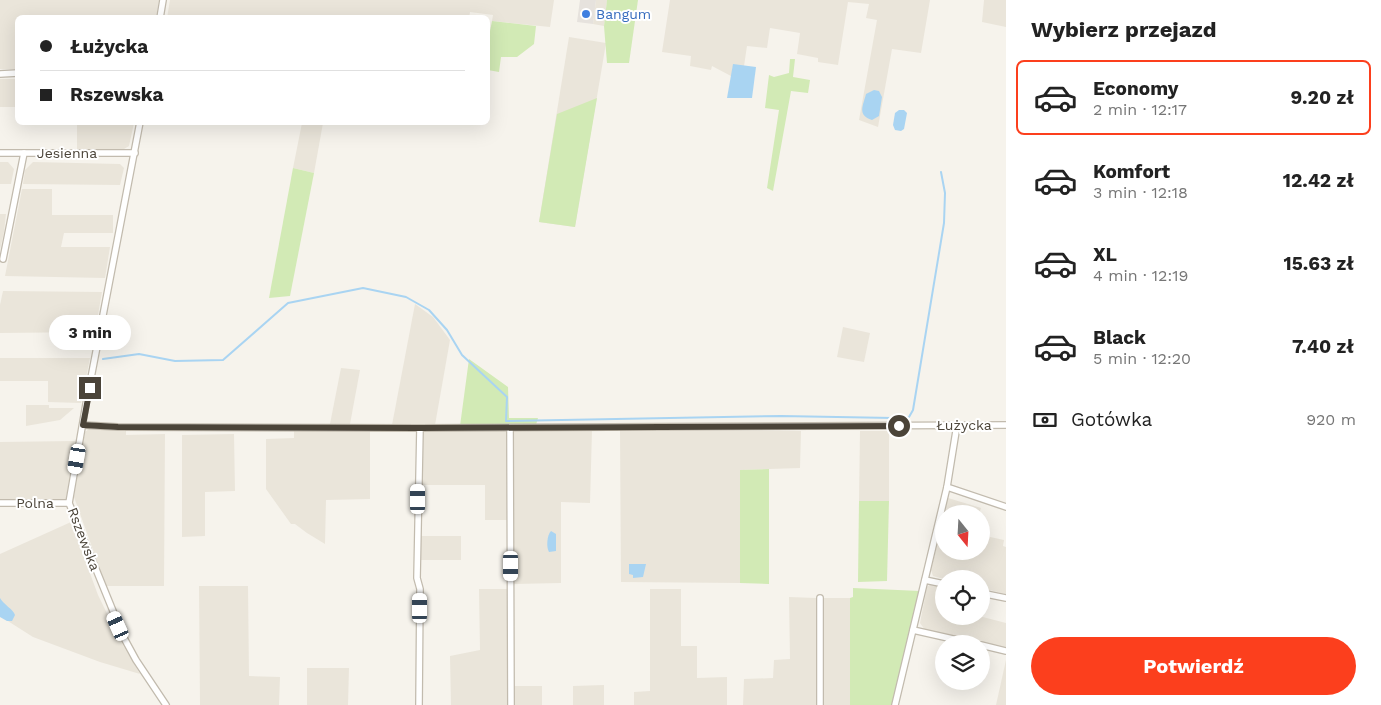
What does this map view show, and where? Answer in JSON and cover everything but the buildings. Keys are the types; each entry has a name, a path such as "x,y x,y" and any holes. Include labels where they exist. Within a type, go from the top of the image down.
{"street":[{"path":"160,15 163,0"},
{"path":"0,74 15,73"},
{"name":"Rszewska","path":"140,125 69,503 124,638 136,660 166,705"},
{"name":"Jesienna","path":"0,153 135,153"},
{"path":"3,259 24,153"},
{"name":"Łużycka","path":"83,425 118,427 420,428 1006,425"},
{"path":"895,705 947,487 958,425"},
{"path":"419,705 420,589 417,578 420,428"},
{"path":"510,428 511,705"},
{"path":"947,487 1006,507"},
{"name":"Polna","path":"0,504 69,503"},
{"path":"925,580 935,582"},
{"path":"990,595 1006,598"},
{"path":"820,598 820,705"},
{"path":"913,630 935,635"},
{"path":"990,647 1006,651"}],"shaded area":[{"path":"0,0 159,0 156,15 15,15 15,69 0,69"},
{"path":"170,0 554,0 550,27 492,21 493,15 470,12 470,15 168,15"},
{"name":"Bangum","path":"580,0 596,0 593,24 577,22"},
{"path":"596,0 607,0 604,26 593,24"},
{"path":"670,0 930,0 921,53 892,49 878,127 859,120 877,20 866,18 869,4 848,2 838,65 818,62 818,58 797,54 800,33 770,28 767,48 747,46 744,66 731,76 712,66 711,70 690,66 691,56 662,52"},
{"path":"984,0 1006,0 1006,27 982,22"},
{"path":"569,37 606,43 575,227 539,222"},
{"path":"0,79 15,79 15,107 0,107"},
{"path":"77,125 134,125 129,146 124,149 77,149"},
{"path":"302,125 323,125 314,173 293,168"},
{"path":"0,162 8,162 14,169 11,184 0,184"},
{"path":"33,162 120,164 124,168 120,185 23,184 25,170"},
{"path":"22,189 52,189 52,215 113,215 113,233 64,233 61,247 110,247 105,278 5,276"},
{"path":"0,214 6,214 0,250"},
{"path":"3,291 102,292 95,332 0,333 0,305"},
{"path":"415,304 433,317 450,340 435,425 392,425"},
{"path":"843,327 870,333 864,362 837,357"},
{"path":"0,358 90,358 81,403 48,402 48,381 0,381"},
{"path":"341,368 360,370 350,424 330,424"},
{"path":"26,405 49,405 49,408 74,408 60,420 26,426"},
{"path":"89,429 126,431 126,435 165,434 164,586 106,586 74,497 85,432"},
{"path":"592,430 590,503 561,502 561,583 514,584 513,431"},
{"path":"620,430 801,431 800,468 740,470 740,583 621,582"},
{"path":"294,431 370,431 370,499 326,500 325,544 295,524 291,524 266,489 266,439 294,438"},
{"path":"420,431 508,431 509,520 485,520 485,485 421,485"},
{"path":"860,431 889,431 889,501 859,501"},
{"path":"234,434 235,491 205,492 205,536 182,537 182,435"},
{"path":"75,441 66,499 0,500 0,442"},
{"path":"948,498 971,505 946,505"},
{"path":"71,522 98,595 120,640 140,674 100,662 33,637 0,616 0,554"},
{"path":"420,536 461,536 461,560 421,560"},
{"path":"990,537 1004,540 1003,546 1006,547 1006,594 990,590 990,570 935,570 935,577 931,570 935,554 935,560 990,560"},
{"path":"931,584 935,585 935,625 990,625 990,619 1006,623 1006,648 990,644 990,635 948,635 925,630 920,623 927,587"},
{"path":"199,586 248,586 249,676 280,677 279,705 200,705"},
{"path":"479,589 508,589 508,705 451,705 450,656 480,650"},
{"path":"650,589 681,589 681,646 697,646 697,678 727,677 727,705 634,705 634,692 650,691"},
{"path":"789,597 816,598 816,705 743,705 744,679 773,678 774,660 790,659"},
{"path":"824,598 850,598 850,705 824,705"},
{"path":"1006,660 1006,705 996,705"},
{"path":"307,668 349,668 348,705 307,705"},
{"path":"604,685 604,705 573,705 573,686"},
{"path":"514,686 542,686 542,705 514,705"}],"green space":[{"path":"607,0 638,0 629,63 607,63 604,26"},
{"path":"492,21 536,26 534,44 517,57 501,57 499,72 490,70 490,31"},
{"path":"790,59 795,59 793,77 810,80 808,93 791,91 773,191 767,188 779,110 765,108 769,75 774,77 789,73"},
{"path":"597,98 575,227 539,222 557,114"},
{"path":"293,168 314,173 290,296 269,298"},
{"path":"469,359 508,387 509,418 538,418 536,425 460,426"},
{"path":"769,469 769,584 740,583 740,470"},
{"path":"859,501 889,501 887,581 858,582"},
{"path":"853,588 920,591 893,705 850,705 850,598 853,597"}],"water":[{"path":"733,64 756,67 752,98 727,98"},
{"path":"874,90 879,91 882,97 879,116 872,120 864,116 862,110 866,94"},
{"path":"899,110 904,110 907,113 904,129 901,131 895,130 893,125 895,113"},
{"path":"551,531 556,534 556,551 549,552 547,541"},
{"path":"629,564 646,564 643,577 633,578 633,575 629,574"},
{"path":"0,598 14,613 12,621 7,621 0,617"}],"waterway":[{"path":"103,359 139,354 175,361 223,360 288,303 363,288 406,297 429,310 447,330 462,355 507,397 506,421 781,416 909,417 913,410 944,223 945,193 941,172"}],"place":[{"name":"Bangum","path":"586,14"}],"route":[{"path":"90,388 83,425 118,427 420,428 899,426"}]}
